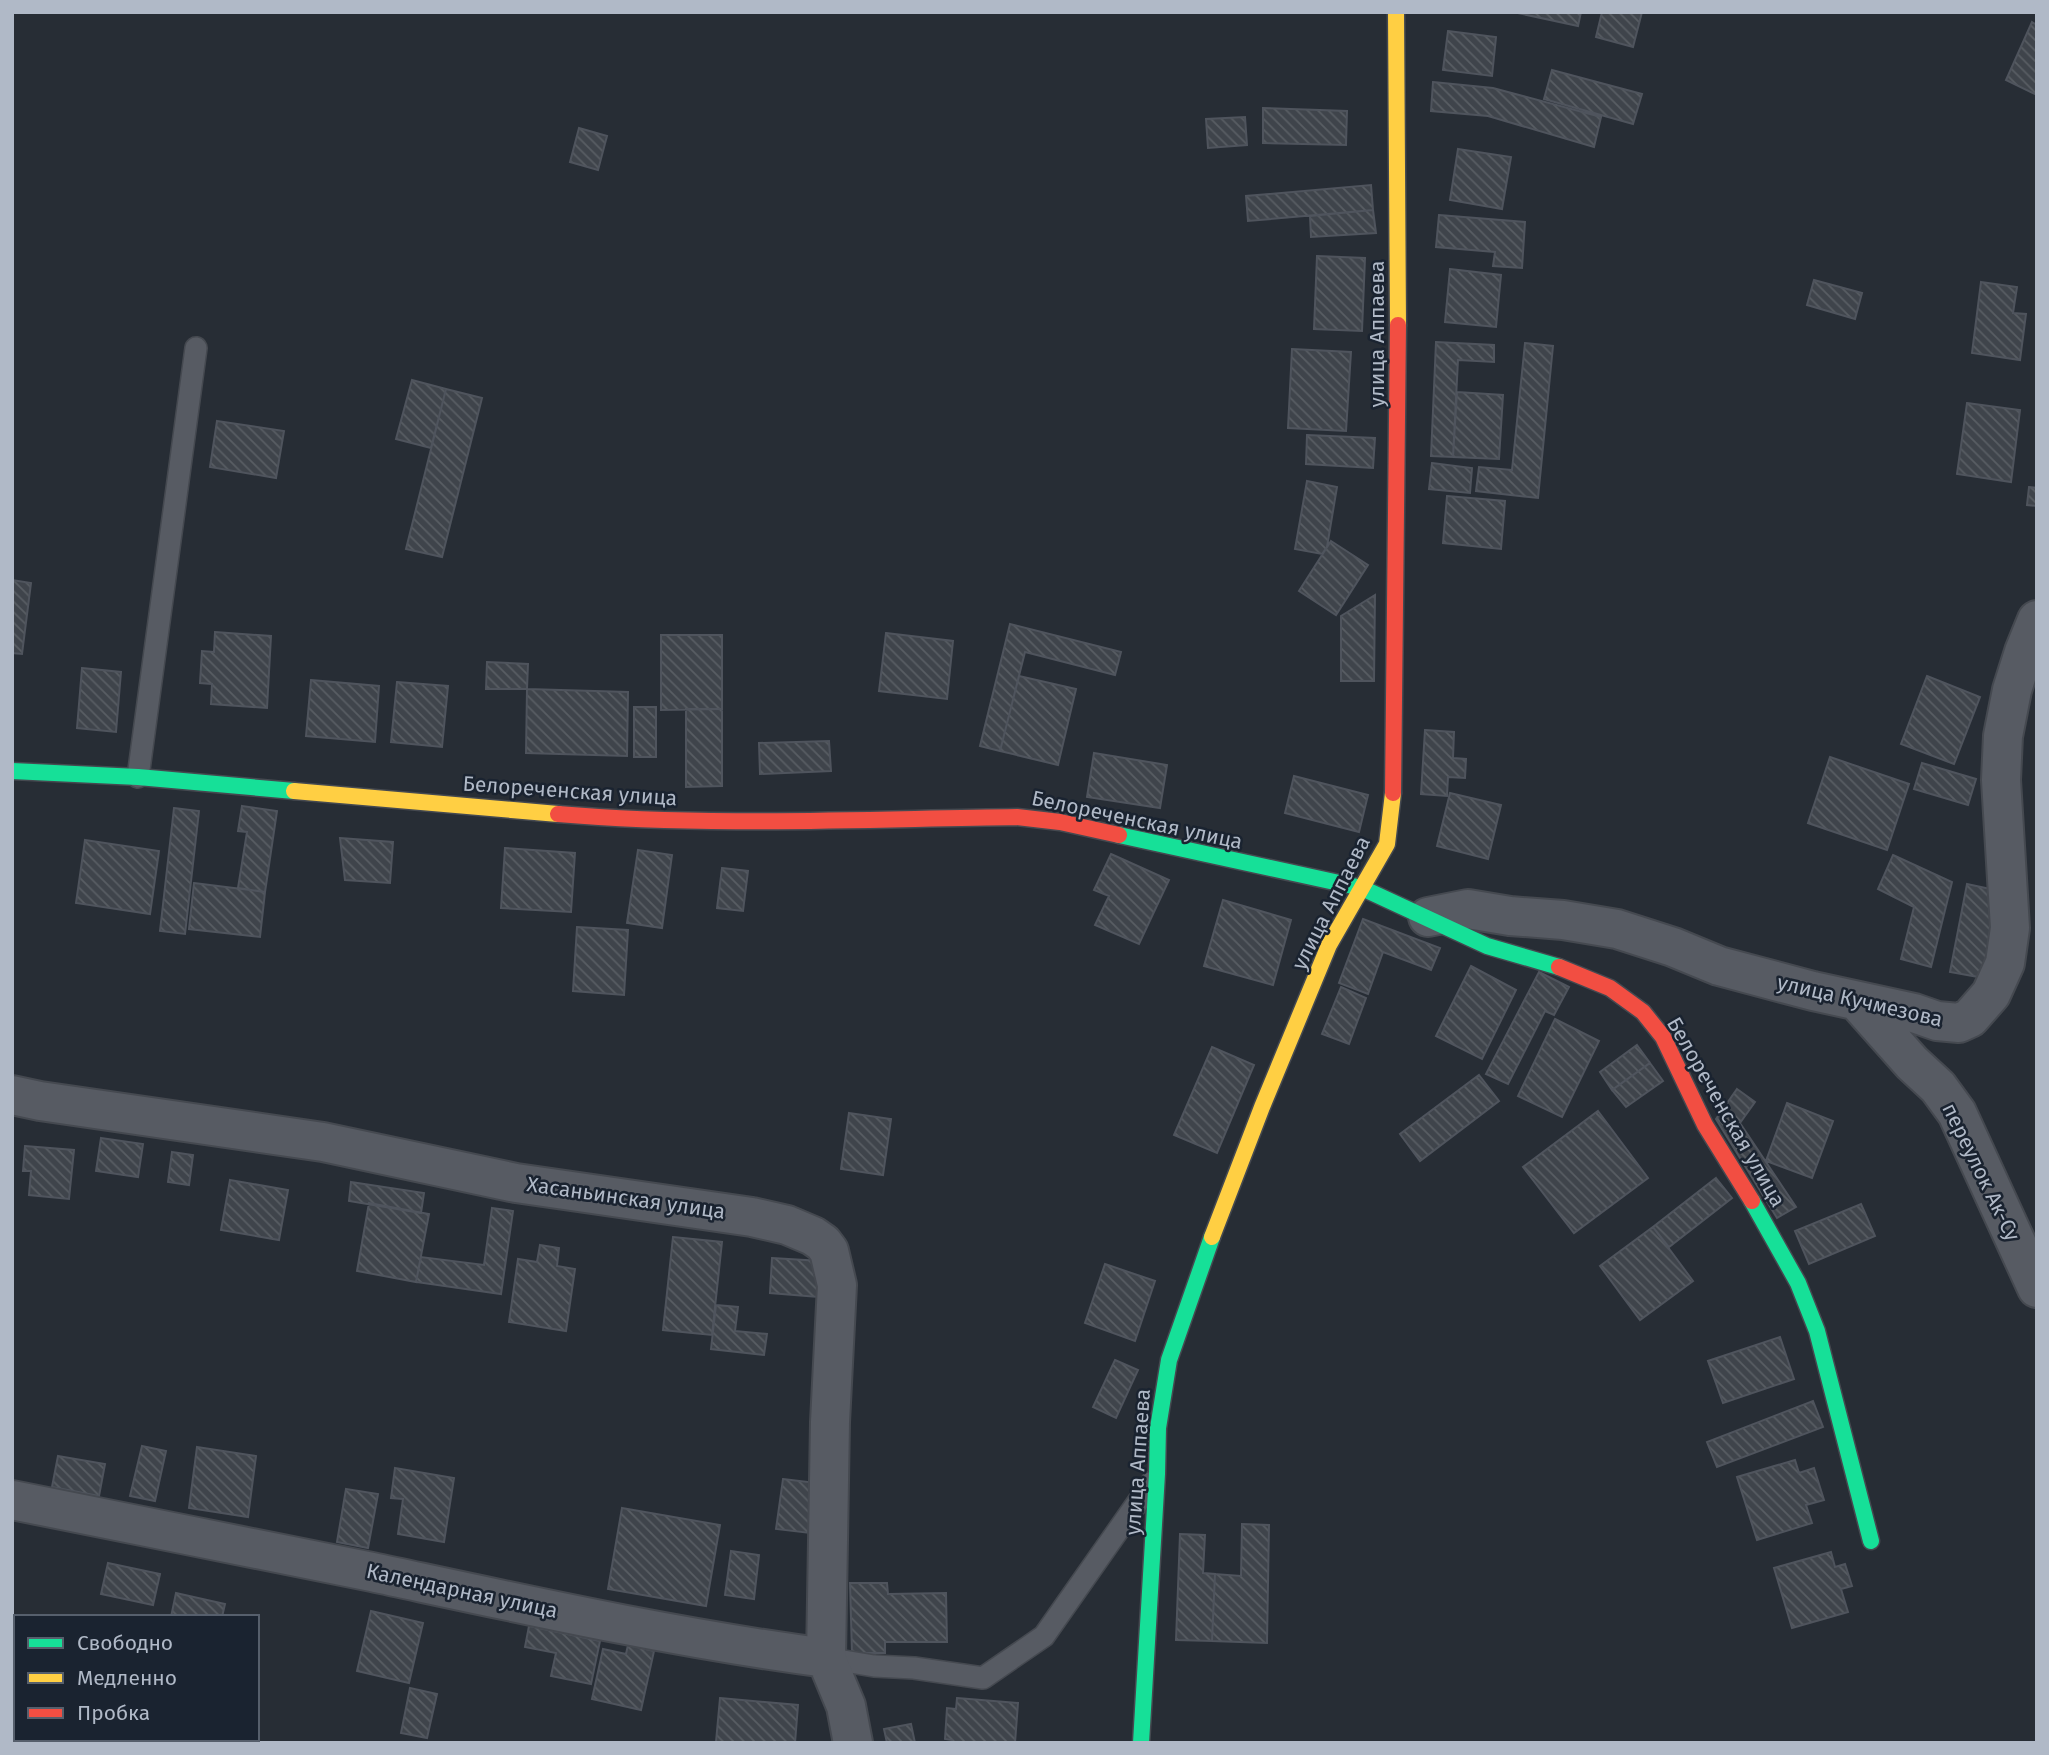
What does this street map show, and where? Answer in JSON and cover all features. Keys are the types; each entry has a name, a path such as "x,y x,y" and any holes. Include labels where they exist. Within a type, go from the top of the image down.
{"street":[{"name":"улица Аппаева","path":"1141,1743 1158,1428 1169,1360 1184,1312 1262,1107 1329,945 1387,845 1393,805 1399,262 1396,12"},
{"name":"улица Кучмезова","path":"1428,918 1468,909 1617,929 1673,947 1719,966 1857,1001 1914,1013 1937,1021 1959,1023 1970,1018 1991,994 2005,963 2010,928 2001,780 2003,736 2012,690 2037,620"},
{"name":"Белореченская улица","path":"12,771 138,777 596,817 708,821 1017,817 1060,822 1362,888 1487,946 1561,968 1610,988 1643,1012 1663,1037 1705,1125 1760,1214 1798,1283 1817,1331 1871,1541"},
{"name":"переулок Ак-Су","path":"1857,1001 1912,1063 1938,1087 1956,1112 2037,1288"},
{"name":"Хасаньинская улица","path":"12,1095 323,1142 516,1182 752,1217 787,1225 813,1236 829,1251 837,1285 830,1422 826,1658"},
{"name":"Календарная улица","path":"12,1500 560,1611 751,1648 826,1658"},
{"path":"826,1658 846,1706 853,1743"}],"lane":[{"path":"138,777 196,348"},
{"path":"826,1658 983,1678 1044,1636 1157,1474"}],"building":[{"path":"1513,12 1581,12 1578,26"},
{"path":"1602,12 1642,12 1633,47 1596,37"},
{"path":"2032,22 2037,25 2037,95 2006,80"},
{"path":"1448,31 1496,37 1492,76 1443,70"},
{"path":"1552,70 1642,94 1633,124 1544,99"},
{"path":"1433,82 1493,88 1601,117 1594,147 1488,116 1431,111"},
{"path":"1263,108 1347,111 1346,145 1263,143"},
{"path":"1245,117 1247,145 1208,148 1206,119"},
{"path":"579,128 607,136 598,170 570,162"},
{"path":"1458,149 1511,157 1502,209 1450,200"},
{"path":"1371,185 1373,210 1248,221 1246,196"},
{"path":"1373,210 1376,233 1311,237 1310,216"},
{"path":"1439,215 1525,222 1522,268 1493,266 1495,252 1436,247"},
{"path":"1317,256 1365,258 1362,331 1314,329"},
{"path":"1450,269 1501,275 1496,327 1445,322"},
{"path":"1814,280 1862,293 1855,319 1807,305"},
{"path":"1981,282 2017,287 2013,313 2026,314 2020,360 1972,353"},
{"path":"1436,342 1494,345 1494,362 1458,360 1453,457 1431,456"},
{"path":"1525,343 1553,346 1538,498 1476,491 1479,467 1512,470"},
{"path":"1292,349 1351,352 1346,431 1288,428"},
{"path":"412,380 446,389 431,448 396,439"},
{"path":"446,389 482,398 442,557 406,549"},
{"path":"1457,392 1503,395 1499,459 1453,457"},
{"path":"1967,403 2020,410 2011,482 1957,474"},
{"path":"217,421 284,431 276,478 210,467"},
{"path":"1307,435 1375,438 1373,468 1306,464"},
{"path":"1432,463 1472,468 1470,493 1429,489"},
{"path":"1307,481 1337,487 1327,547 1322,554 1295,549"},
{"path":"2029,487 2037,488 2037,506 2027,505"},
{"path":"1447,496 1505,501 1501,549 1443,543"},
{"path":"1331,541 1368,565 1336,615 1299,591"},
{"path":"12,580 31,583 22,654 12,653"},
{"path":"1375,595 1374,681 1341,681 1341,616"},
{"path":"1010,624 1121,652 1115,675 1025,652 1000,751 980,746"},
{"path":"215,632 271,636 267,708 211,704 212,684 200,683 202,651 214,652"},
{"path":"886,633 953,641 947,699 879,691"},
{"path":"661,635 722,635 722,709 661,710"},
{"path":"487,662 528,664 527,689 486,689"},
{"path":"82,668 121,672 116,732 77,728"},
{"path":"1019,676 1076,689 1058,765 1000,751"},
{"path":"1927,676 1980,697 1954,764 1901,744"},
{"path":"311,680 379,686 375,742 306,736"},
{"path":"397,682 448,686 442,747 391,742"},
{"path":"527,689 628,692 627,756 526,753"},
{"path":"634,707 656,707 656,757 634,757"},
{"path":"686,709 722,709 722,786 686,787"},
{"path":"1425,730 1454,732 1453,758 1466,759 1465,778 1448,777 1447,796 1421,794"},
{"path":"829,741 831,771 760,774 759,743"},
{"path":"1094,753 1167,765 1160,808 1087,797"},
{"path":"1830,757 1909,784 1887,850 1808,823"},
{"path":"1922,763 1976,779 1968,805 1914,789"},
{"path":"1294,776 1368,795 1359,832 1285,813"},
{"path":"1450,793 1501,805 1488,859 1437,846"},
{"path":"242,806 277,811 265,892 238,888 247,832 238,831"},
{"path":"174,808 199,811 185,934 160,931"},
{"path":"340,838 393,842 390,883 345,880"},
{"path":"85,840 159,851 150,914 76,903"},
{"path":"505,848 575,853 571,912 501,908"},
{"path":"638,850 672,855 662,928 627,923"},
{"path":"1111,854 1169,880 1139,944 1095,925 1109,896 1094,890"},
{"path":"1893,855 1952,882 1931,967 1901,959 1914,907 1878,889"},
{"path":"722,868 748,871 743,911 717,908"},
{"path":"194,883 265,892 260,937 189,929"},
{"path":"1967,884 2000,891 1984,978 1950,972"},
{"path":"1223,900 1291,920 1273,985 1204,966"},
{"path":"1363,919 1440,948 1431,970 1383,952 1368,994 1339,983"},
{"path":"577,927 628,930 624,995 573,991"},
{"path":"1471,966 1516,990 1482,1059 1436,1036"},
{"path":"1539,972 1569,987 1554,1015 1545,1011 1508,1084 1486,1074"},
{"path":"1341,987 1366,998 1349,1044 1322,1034"},
{"path":"1555,1019 1599,1041 1562,1117 1518,1096"},
{"path":"1637,1045 1650,1063 1612,1090 1600,1072"},
{"path":"1212,1047 1254,1065 1217,1153 1174,1135"},
{"path":"1650,1063 1663,1081 1626,1107 1612,1090"},
{"path":"1479,1075 1499,1101 1420,1161 1400,1134"},
{"path":"1737,1089 1755,1102 1740,1123 1796,1207 1777,1218 1716,1119"},
{"path":"1787,1103 1833,1121 1812,1178 1766,1161"},
{"path":"1598,1111 1648,1178 1574,1233 1523,1167"},
{"path":"849,1113 891,1119 883,1175 841,1169"},
{"path":"101,1138 143,1144 138,1177 96,1171"},
{"path":"25,1146 74,1150 69,1199 29,1195 31,1171 23,1171"},
{"path":"172,1152 193,1155 189,1185 168,1182"},
{"path":"1716,1178 1732,1198 1669,1247 1653,1227"},
{"path":"230,1180 288,1190 279,1240 221,1230"},
{"path":"351,1182 424,1193 421,1213 349,1201"},
{"path":"369,1203 429,1214 416,1282 357,1271"},
{"path":"1861,1204 1875,1236 1809,1264 1795,1231"},
{"path":"492,1208 513,1211 501,1294 416,1282 421,1257 484,1265"},
{"path":"1653,1227 1693,1281 1640,1320 1600,1266"},
{"path":"673,1237 722,1242 712,1335 663,1330"},
{"path":"540,1245 559,1248 557,1266 575,1269 566,1331 509,1322 518,1259 537,1262"},
{"path":"772,1258 821,1261 818,1297 770,1293"},
{"path":"1105,1264 1155,1281 1135,1341 1085,1323"},
{"path":"716,1305 738,1307 735,1331 767,1334 764,1355 711,1349"},
{"path":"1780,1337 1794,1379 1723,1403 1708,1361"},
{"path":"1115,1360 1138,1370 1116,1418 1093,1407"},
{"path":"1813,1401 1823,1427 1717,1467 1707,1442"},
{"path":"142,1446 166,1451 155,1501 130,1496"},
{"path":"197,1447 256,1456 248,1517 189,1508"},
{"path":"58,1456 105,1464 99,1496 52,1487"},
{"path":"1795,1460 1799,1473 1814,1468 1824,1500 1806,1505 1812,1523 1757,1540 1737,1477"},
{"path":"395,1468 454,1478 444,1542 398,1534 403,1499 391,1498"},
{"path":"783,1479 817,1483 810,1533 776,1529"},
{"path":"346,1489 378,1494 368,1548 337,1542"},
{"path":"622,1508 720,1525 706,1606 608,1589"},
{"path":"1242,1524 1269,1525 1267,1643 1212,1641 1215,1574 1241,1576"},
{"path":"1180,1534 1205,1535 1203,1573 1215,1574 1212,1641 1176,1640"},
{"path":"731,1551 759,1555 754,1599 725,1595"},
{"path":"1831,1552 1835,1567 1845,1564 1852,1586 1841,1589 1848,1612 1792,1628 1774,1568"},
{"path":"108,1563 160,1574 153,1605 101,1594"},
{"path":"850,1583 887,1583 888,1594 946,1593 947,1642 885,1642 885,1653 852,1653"},
{"path":"176,1593 225,1604 222,1615 171,1615"},
{"path":"371,1611 423,1623 409,1683 357,1671"},
{"path":"529,1626 600,1641 591,1684 551,1676 556,1653 525,1647"},
{"path":"628,1645 654,1651 641,1710 592,1699 603,1649 626,1654"},
{"path":"410,1688 437,1694 427,1738 401,1733"},
{"path":"720,1698 798,1705 795,1743 716,1742"},
{"path":"957,1698 1018,1703 1015,1743 952,1743 952,1740 945,1739 947,1708 956,1709"},
{"path":"14,1715 14,1741 26,1741 12,1743"},
{"path":"911,1724 915,1743 887,1743 884,1729"}],"traffic: fast":[{"path":"12,771 138,777 294,791"},
{"path":"1119,835 1362,888 1487,946 1559,967"},
{"path":"1752,1201 1798,1283 1817,1331 1871,1541"},
{"path":"1141,1743 1158,1428 1169,1360 1212,1237"}],"traffic: slow":[{"path":"1396,12 1398,325"},
{"path":"294,791 558,814"},
{"path":"1212,1237 1329,945 1387,844 1393,793"}],"traffic: jam":[{"path":"1393,793 1398,325"},
{"path":"558,814 730,821 1017,817 1060,822 1119,835"},
{"path":"1559,967 1610,988 1643,1012 1663,1037 1705,1125 1752,1201"}]}
